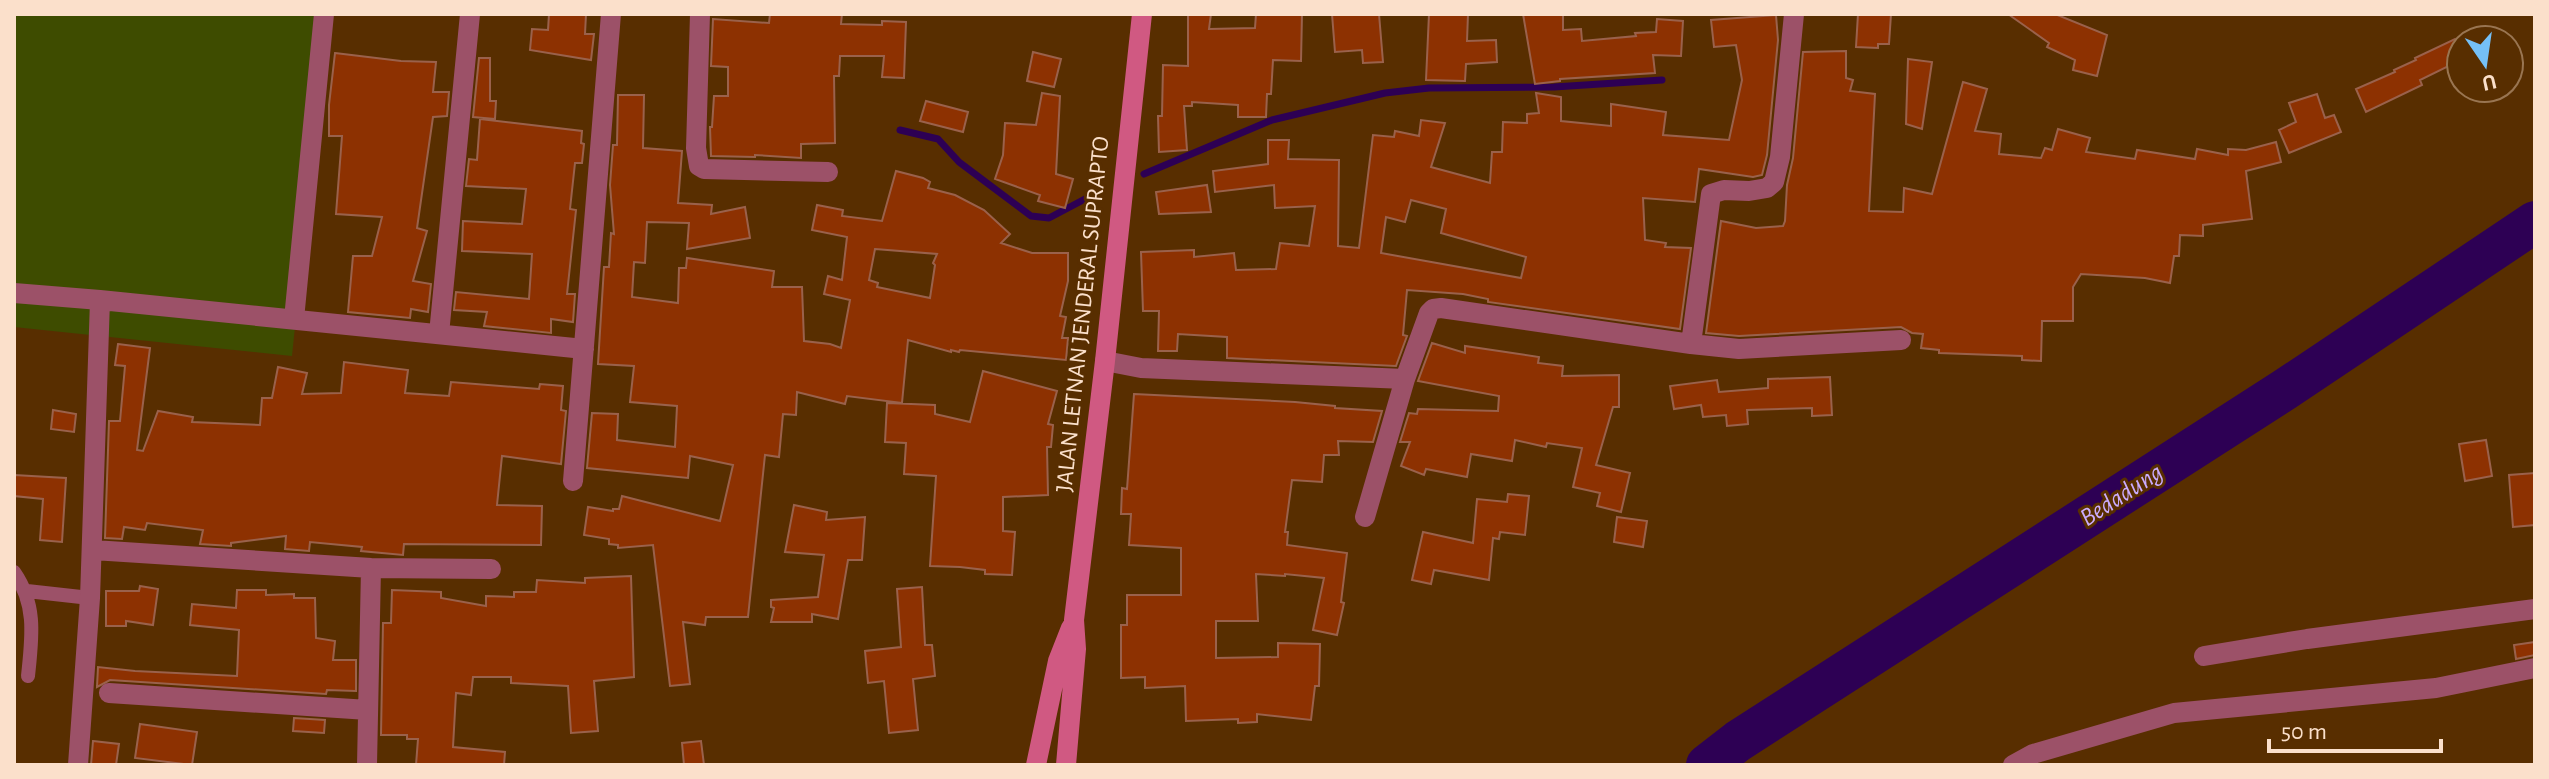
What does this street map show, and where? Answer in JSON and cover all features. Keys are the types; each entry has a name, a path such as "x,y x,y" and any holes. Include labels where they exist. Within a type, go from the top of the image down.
{"main road":[{"name":"JALAN LETNAN JENDERAL SUPRAPTO","path":"1066,761 1076,649 1074,620 1142,14"},
{"name":"JALAN LETNAN JENDERAL SUPRAPTO","path":"1037,762 1058,661 1074,620"}],"street":[{"path":"294,319 324,14"},
{"path":"439,334 470,14"},
{"path":"573,481 611,14"},
{"path":"700,14 696,148 699,166 704,169 828,172"},
{"path":"1691,344 1711,194 1724,190 1767,188 1774,182 1780,157 1794,14"},
{"path":"14,293 584,349"},
{"path":"78,765 93,550 100,300"},
{"path":"1365,517 1405,379 1433,309 1739,349 1901,340"},
{"path":"1105,361 1141,368 1405,379"},
{"path":"93,550 371,568 491,569"},
{"path":"367,765 371,568"},
{"path":"2204,656 2535,609"},
{"path":"2013,765 2033,754 2174,713 2436,688 2535,668"},
{"path":"109,693 368,710"}],"lane":[{"path":"14,572 27,591 33,635 28,676"},
{"path":"27,591 90,598"}],"green space":[{"path":"14,14 327,14 292,356 14,327"}],"building":[{"path":"549,14 586,14 585,34 594,34 591,60 530,50 532,29 548,30"},
{"path":"770,14 842,14 841,24 906,22 904,78 882,77 884,56 840,56 839,76 834,76 835,143 801,144 801,158 711,156 710,127 714,96 728,96 728,67 711,66 713,19 769,23"},
{"path":"1188,14 1211,14 1209,29 1255,28 1256,14 1302,14 1301,61 1273,60 1266,117 1238,117 1238,105 1192,102 1192,106 1184,106 1187,150 1159,152 1158,116 1162,116 1163,65 1188,66"},
{"path":"1332,14 1379,14 1383,62 1363,63 1362,50 1335,52"},
{"path":"1429,14 1468,14 1467,41 1496,40 1497,62 1466,64 1465,81 1426,80"},
{"path":"1523,14 1563,14 1563,30 1581,29 1582,41 1656,32 1657,19 1683,21 1681,56 1653,55 1655,73 1560,79 1535,84"},
{"path":"1858,14 1891,14 1889,44 1878,44 1878,48 1856,47"},
{"path":"2008,14 2055,14 2107,35 2097,76 2073,70 2075,60 2047,47 2049,43"},
{"path":"1776,15 1778,40 1767,155 1762,175 1753,177 1699,169 1695,202 1643,198 1645,240 1666,243 1665,247 1691,248 1680,329 1488,302 1488,299 1463,294 1407,290 1403,335 1407,336 1396,366 1227,358 1227,337 1178,334 1177,351 1158,351 1159,311 1143,311 1141,252 1194,250 1194,257 1234,253 1236,270 1276,269 1280,243 1309,246 1315,206 1275,208 1274,185 1215,192 1213,171 1268,164 1268,140 1289,140 1288,159 1339,160 1338,246 1359,248 1373,135 1394,137 1395,131 1419,136 1421,120 1445,123 1431,167 1490,183 1492,152 1502,152 1503,122 1527,123 1527,114 1539,113 1536,93 1561,97 1561,121 1611,126 1611,104 1666,112 1663,135 1729,140 1742,80 1736,45 1714,47 1711,20","holes":["1411,200 1446,209 1441,233 1526,257 1521,278 1381,253 1386,217 1405,222"]},
{"path":"2445,44 2445,68 2420,80 2422,85 2366,112 2356,89 2395,72"},
{"path":"1846,51 1846,78 1853,80 1850,91 1875,94 1869,211 1903,212 1904,188 1932,194 1963,82 1987,89 1975,131 2001,134 1999,154 2041,158 2045,148 2052,150 2058,129 2090,138 2086,152 2135,159 2137,150 2195,159 2197,149 2228,155 2228,149 2246,150 2276,142 2281,162 2246,171 2252,219 2203,225 2203,236 2180,235 2179,256 2174,256 2170,283 2145,278 2081,274 2073,287 2073,321 2042,321 2041,361 2022,360 2022,356 1939,353 1939,350 1921,348 1923,334 1901,327 1739,336 1706,333 1721,221 1756,228 1783,226 1785,221 1803,52"},
{"path":"1033,52 1061,59 1054,87 1027,81"},
{"path":"335,53 436,62 433,92 449,92 447,116 433,117 417,228 427,231 413,281 431,284 428,312 411,309 410,318 348,312 353,256 372,256 382,217 336,214 342,136 329,136"},
{"path":"479,58 490,58 490,101 496,101 495,119 473,117"},
{"path":"1908,59 1932,62 1922,129 1906,124"},
{"path":"1042,93 1060,96 1056,174 1073,179 1065,208 1038,201 1040,195 995,179 1003,155 1005,123 1036,125"},
{"path":"2317,94 2325,118 2334,115 2341,132 2289,153 2279,130 2296,122 2289,103"},
{"path":"618,95 644,95 643,148 682,151 678,203 712,205 711,214 745,207 750,238 687,249 689,223 647,222 645,263 634,262 632,297 678,303 679,268 686,268 687,258 774,271 772,287 802,287 804,341 841,348 850,300 824,294 828,276 842,280 847,237 812,230 817,205 843,210 842,216 882,221 896,171 923,178 930,182 928,188 955,195 984,210 1010,234 1001,243 1032,253 1068,253 1068,281 1060,316 1066,317 1062,338 1068,338 1066,360 960,350 951,352 908,340 902,403 847,396 845,404 797,392 796,415 783,414 779,457 765,455 748,617 706,617 705,625 683,622 690,684 670,686 653,545 618,548 618,545 609,544 609,539 584,535 588,507 613,511 619,509 622,496 720,521 733,465 690,456 688,478 587,468 592,413 618,414 617,440 675,447 677,406 630,402 634,366 598,364 604,267 609,267 611,233 614,234 610,185 613,145 617,145","holes":["875,249 937,254 933,263 930,298 877,287 878,283 869,280"]},
{"path":"926,101 968,112 963,132 920,121"},
{"path":"480,119 582,131 582,163 575,163 570,209 576,210 567,294 575,294 573,322 551,319 551,333 484,326 487,312 454,310 456,292 529,299 532,254 462,251 463,221 522,224 526,189 466,186 469,159 477,160"},
{"path":"1207,185 1211,212 1159,214 1156,192"},
{"path":"1432,343 1465,353 1465,346 1539,357 1538,363 1563,366 1562,376 1619,375 1619,407 1613,407 1596,465 1630,473 1621,512 1597,506 1600,493 1573,487 1582,448 1547,443 1546,447 1515,440 1512,461 1471,454 1467,477 1426,469 1424,475 1401,466 1410,442 1400,442 1409,413 1417,414 1418,409 1498,411 1499,396 1418,381"},
{"path":"118,344 150,348 137,450 143,451 158,411 193,417 192,422 260,425 262,398 272,398 278,367 307,373 302,394 341,393 344,362 408,370 405,393 449,396 451,382 539,389 540,384 563,386 561,410 566,411 561,464 502,456 497,505 542,506 541,545 404,544 403,555 310,542 309,551 285,549 286,536 231,543 231,546 200,544 203,530 147,523 145,530 124,527 122,539 105,538 109,421 120,421 125,366 115,365"},
{"path":"983,371 1057,391 1048,424 1053,425 1051,447 1047,447 1048,495 1003,497 1003,531 1015,532 1012,575 930,566 936,476 904,474 906,443 885,442 887,403 935,405 935,414 970,422"},
{"path":"1830,377 1832,415 1812,416 1812,408 1747,410 1748,424 1727,426 1726,415 1703,417 1701,405 1674,409 1670,386 1717,380 1719,392 1768,388 1768,379"},
{"path":"1134,394 1295,402 1382,411 1373,442 1338,441 1339,455 1324,455 1322,482 1292,480 1285,532 1288,532 1287,545 1347,553 1341,602 1344,603 1337,635 1313,630 1324,578 1256,574 1258,621 1216,621 1216,658 1278,657 1278,643 1320,644 1319,686 1315,686 1311,720 1257,714 1257,722 1238,723 1238,719 1186,721 1185,686 1145,688 1145,677 1121,678 1121,625 1127,625 1127,595 1181,595 1181,548 1129,545 1131,514 1121,514 1122,488 1127,489"},
{"path":"53,410 76,414 74,432 51,429"},
{"path":"2486,440 2492,476 2465,481 2459,444"},
{"path":"2535,473 2535,525 2513,527 2509,475"},
{"path":"14,475 66,478 62,542 40,540 43,499 14,496"},
{"path":"1508,494 1529,496 1525,535 1500,532 1499,539 1493,538 1489,580 1434,570 1431,584 1412,580 1423,532 1473,543 1477,499 1507,502"},
{"path":"794,505 827,512 826,520 865,517 862,560 848,560 838,619 812,614 812,622 771,622 774,608 771,607 771,600 818,597 824,555 785,552"},
{"path":"1617,517 1647,521 1643,547 1614,542"},
{"path":"631,576 634,677 594,681 598,731 571,733 568,686 511,683 511,677 473,677 471,695 456,693 453,747 505,752 504,765 416,765 418,739 407,739 407,735 381,735 383,623 391,623 392,590 441,592 441,598 486,606 486,596 514,597 514,592 536,592 537,580 585,583 585,578"},
{"path":"140,586 158,589 153,625 126,621 126,626 106,626 106,591 139,591"},
{"path":"922,587 925,645 932,645 935,676 913,679 918,730 889,733 884,681 868,683 865,651 901,647 897,589"},
{"path":"237,590 266,590 266,595 294,594 294,598 315,598 316,638 335,641 333,660 356,660 356,691 327,690 326,694 110,680 97,687 98,667 237,676 239,630 190,625 192,604 236,608"},
{"path":"2535,642 2535,655 2516,659 2514,645"},
{"path":"294,718 325,720 324,733 293,731"},
{"path":"140,724 197,732 192,765 135,758"},
{"path":"93,741 119,744 116,765 91,765"},
{"path":"701,741 704,765 684,765 682,743"}],"waterway":[{"path":"1144,174 1272,120 1385,93 1429,88 1554,87 1662,80"},
{"path":"900,130 938,139 959,162 1031,216 1049,218 1085,199"},
{"name":"Bedadung","path":"1707,765 1738,741 2284,390 2535,222"}]}
